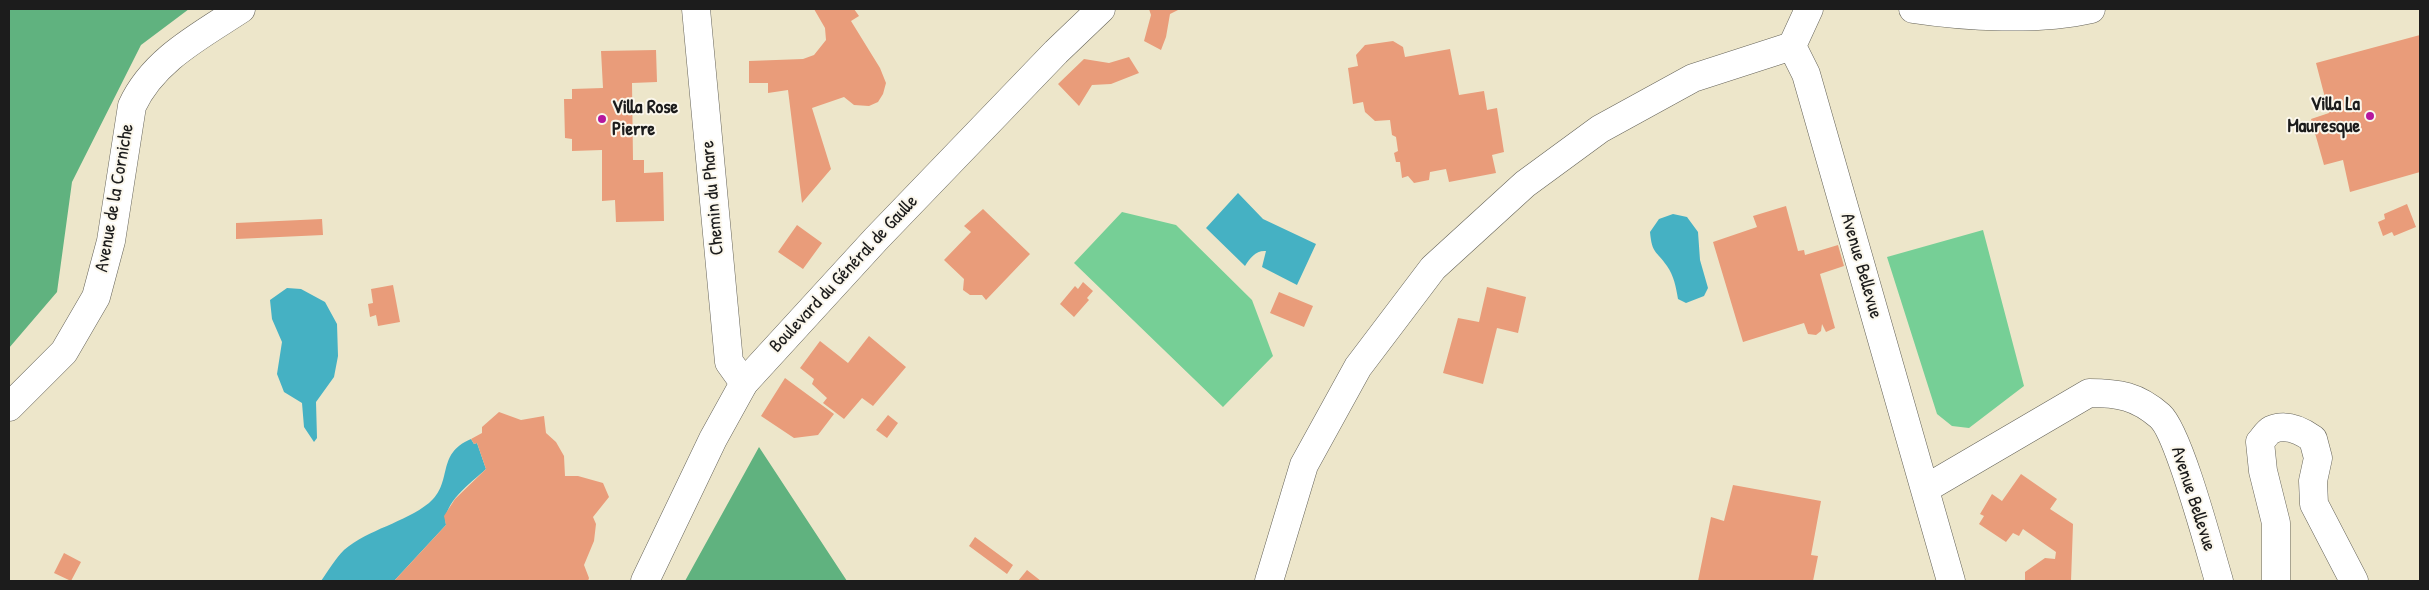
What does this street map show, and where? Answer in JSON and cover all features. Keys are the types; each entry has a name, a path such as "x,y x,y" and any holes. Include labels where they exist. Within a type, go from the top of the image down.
{"street":[{"name":"Avenue de la Corniche","path":"9,407 64,352 96,297 111,241 132,106 141,86 174,53 241,9"},
{"name":"Chemin du Phare","path":"696,9 728,362 744,383"},
{"name":"Boulevard du Général de Gaulle","path":"646,581 713,439 744,383 876,239 1056,52 1101,9"},
{"path":"1269,581 1304,465 1358,367 1433,268 1525,184 1600,129 1693,78 1792,46 1809,9"},
{"path":"1912,9 1954,15 2066,15 2091,9"},
{"name":"Avenue Bellevue","path":"1792,46 1806,74 1952,581"},
{"name":"Avenue Bellevue","path":"1926,489 2089,392 2116,393 2139,402 2162,417 2176,444 2219,581"},
{"path":"2276,581 2276,523 2263,471 2260,442 2270,430 2285,427 2300,430 2313,439 2318,458 2313,481 2314,504 2354,581"}],"green space":[{"path":"9,9 189,9 141,45 72,182 57,292 9,348"},
{"path":"1122,212 1176,225 1252,300 1273,356 1223,407 1074,263"},
{"path":"1983,230 2024,386 1969,428 1952,426 1937,414 1887,257"},
{"path":"759,447 847,581 685,581"}],"water":[{"path":"1238,193 1263,219 1316,244 1297,285 1262,267 1266,251 1256,253 1245,266 1206,228"},
{"path":"1673,214 1687,217 1698,232 1700,260 1708,288 1704,296 1686,303 1678,299 1671,274 1655,251 1651,239 1650,232 1659,219"},
{"path":"287,288 301,289 325,302 337,324 338,356 334,377 316,402 317,438 314,442 304,427 302,403 284,392 277,374 282,342 272,319 270,300"},
{"path":"471,439 474,444 477,443 486,469 453,501 448,509 446,525 394,581 321,581 344,550 375,531 409,516 429,503 437,495 448,460 453,452 460,445"}],"building":[{"path":"814,9 854,9 859,16 851,21 880,68 886,83 883,94 878,102 869,106 854,105 844,97 812,108 831,169 802,203 788,90 768,93 768,83 749,83 749,61 803,59 814,55 826,40 825,28"},
{"path":"1149,9 1180,9 1170,14 1166,37 1161,50 1144,41 1151,15"},
{"name":"Villa La Mauresque","path":"2420,35 2420,172 2350,192 2343,160 2324,165 2311,119 2329,113 2316,63"},
{"path":"1393,41 1403,47 1405,57 1450,49 1459,95 1484,91 1487,110 1497,108 1504,152 1492,155 1496,173 1449,182 1446,169 1430,172 1429,180 1414,183 1408,176 1402,178 1400,162 1396,162 1394,153 1398,151 1396,137 1392,135 1390,120 1375,121 1365,112 1363,102 1353,104 1348,68 1358,66 1356,55 1365,45"},
{"name":"Villa Rose Pierre","path":"656,50 657,82 632,83 633,160 644,160 644,173 663,172 664,221 616,222 615,200 602,201 602,150 572,151 572,139 565,138 564,99 572,99 572,89 603,88 601,51"},
{"path":"1129,57 1139,73 1111,84 1092,85 1079,106 1058,84 1084,59 1109,63"},
{"path":"2407,204 2416,227 2394,236 2392,232 2383,236 2378,222 2385,219 2384,214"},
{"path":"1786,206 1798,251 1804,250 1805,255 1838,245 1844,266 1820,274 1835,328 1826,332 1822,324 1821,331 1816,335 1808,334 1804,323 1743,342 1713,242 1757,227 1753,216"},
{"path":"983,209 1030,254 986,300 982,295 970,295 963,290 964,279 944,260 971,232 964,226"},
{"path":"322,219 323,235 236,239 236,223"},
{"path":"797,225 822,243 803,269 778,252"},
{"path":"1083,282 1093,291 1087,298 1089,300 1074,317 1060,304 1075,286 1078,289"},
{"path":"393,285 400,322 378,326 376,315 370,317 368,304 373,303 371,289"},
{"path":"1487,287 1526,297 1518,333 1497,328 1483,384 1443,373 1458,318 1479,322"},
{"path":"1279,292 1313,306 1304,327 1270,313"},
{"path":"869,336 906,367 873,406 862,398 844,419 823,403 827,398 812,384 814,379 800,368 820,341 848,363"},
{"path":"785,378 834,414 818,435 794,438 761,416"},
{"path":"499,412 521,420 544,416 546,433 556,442 564,456 565,476 578,476 603,483 609,497 593,517 596,524 594,541 584,565 589,578 588,581 394,581 446,525 444,516 455,499 486,469 477,443 474,444 471,439 482,433 482,427"},
{"path":"888,415 898,423 887,438 876,430"},
{"path":"2021,474 2057,499 2050,509 2073,524 2071,581 2025,581 2025,572 2045,558 2055,559 2056,552 2023,529 2019,536 2013,533 2006,542 1979,524 1984,516 1980,514 1992,494 2002,501"},
{"path":"1733,485 1821,501 1811,555 1818,556 1813,581 1698,581 1711,517 1724,521"},
{"path":"975,537 1013,565 1007,574 969,546"},
{"path":"64,553 81,562 71,581 54,573"},
{"path":"1027,570 1041,581 1018,581"}],"place":[{"name":"Villa La Mauresque","path":"2370,116"},
{"name":"Villa Rose Pierre","path":"602,119"}]}
